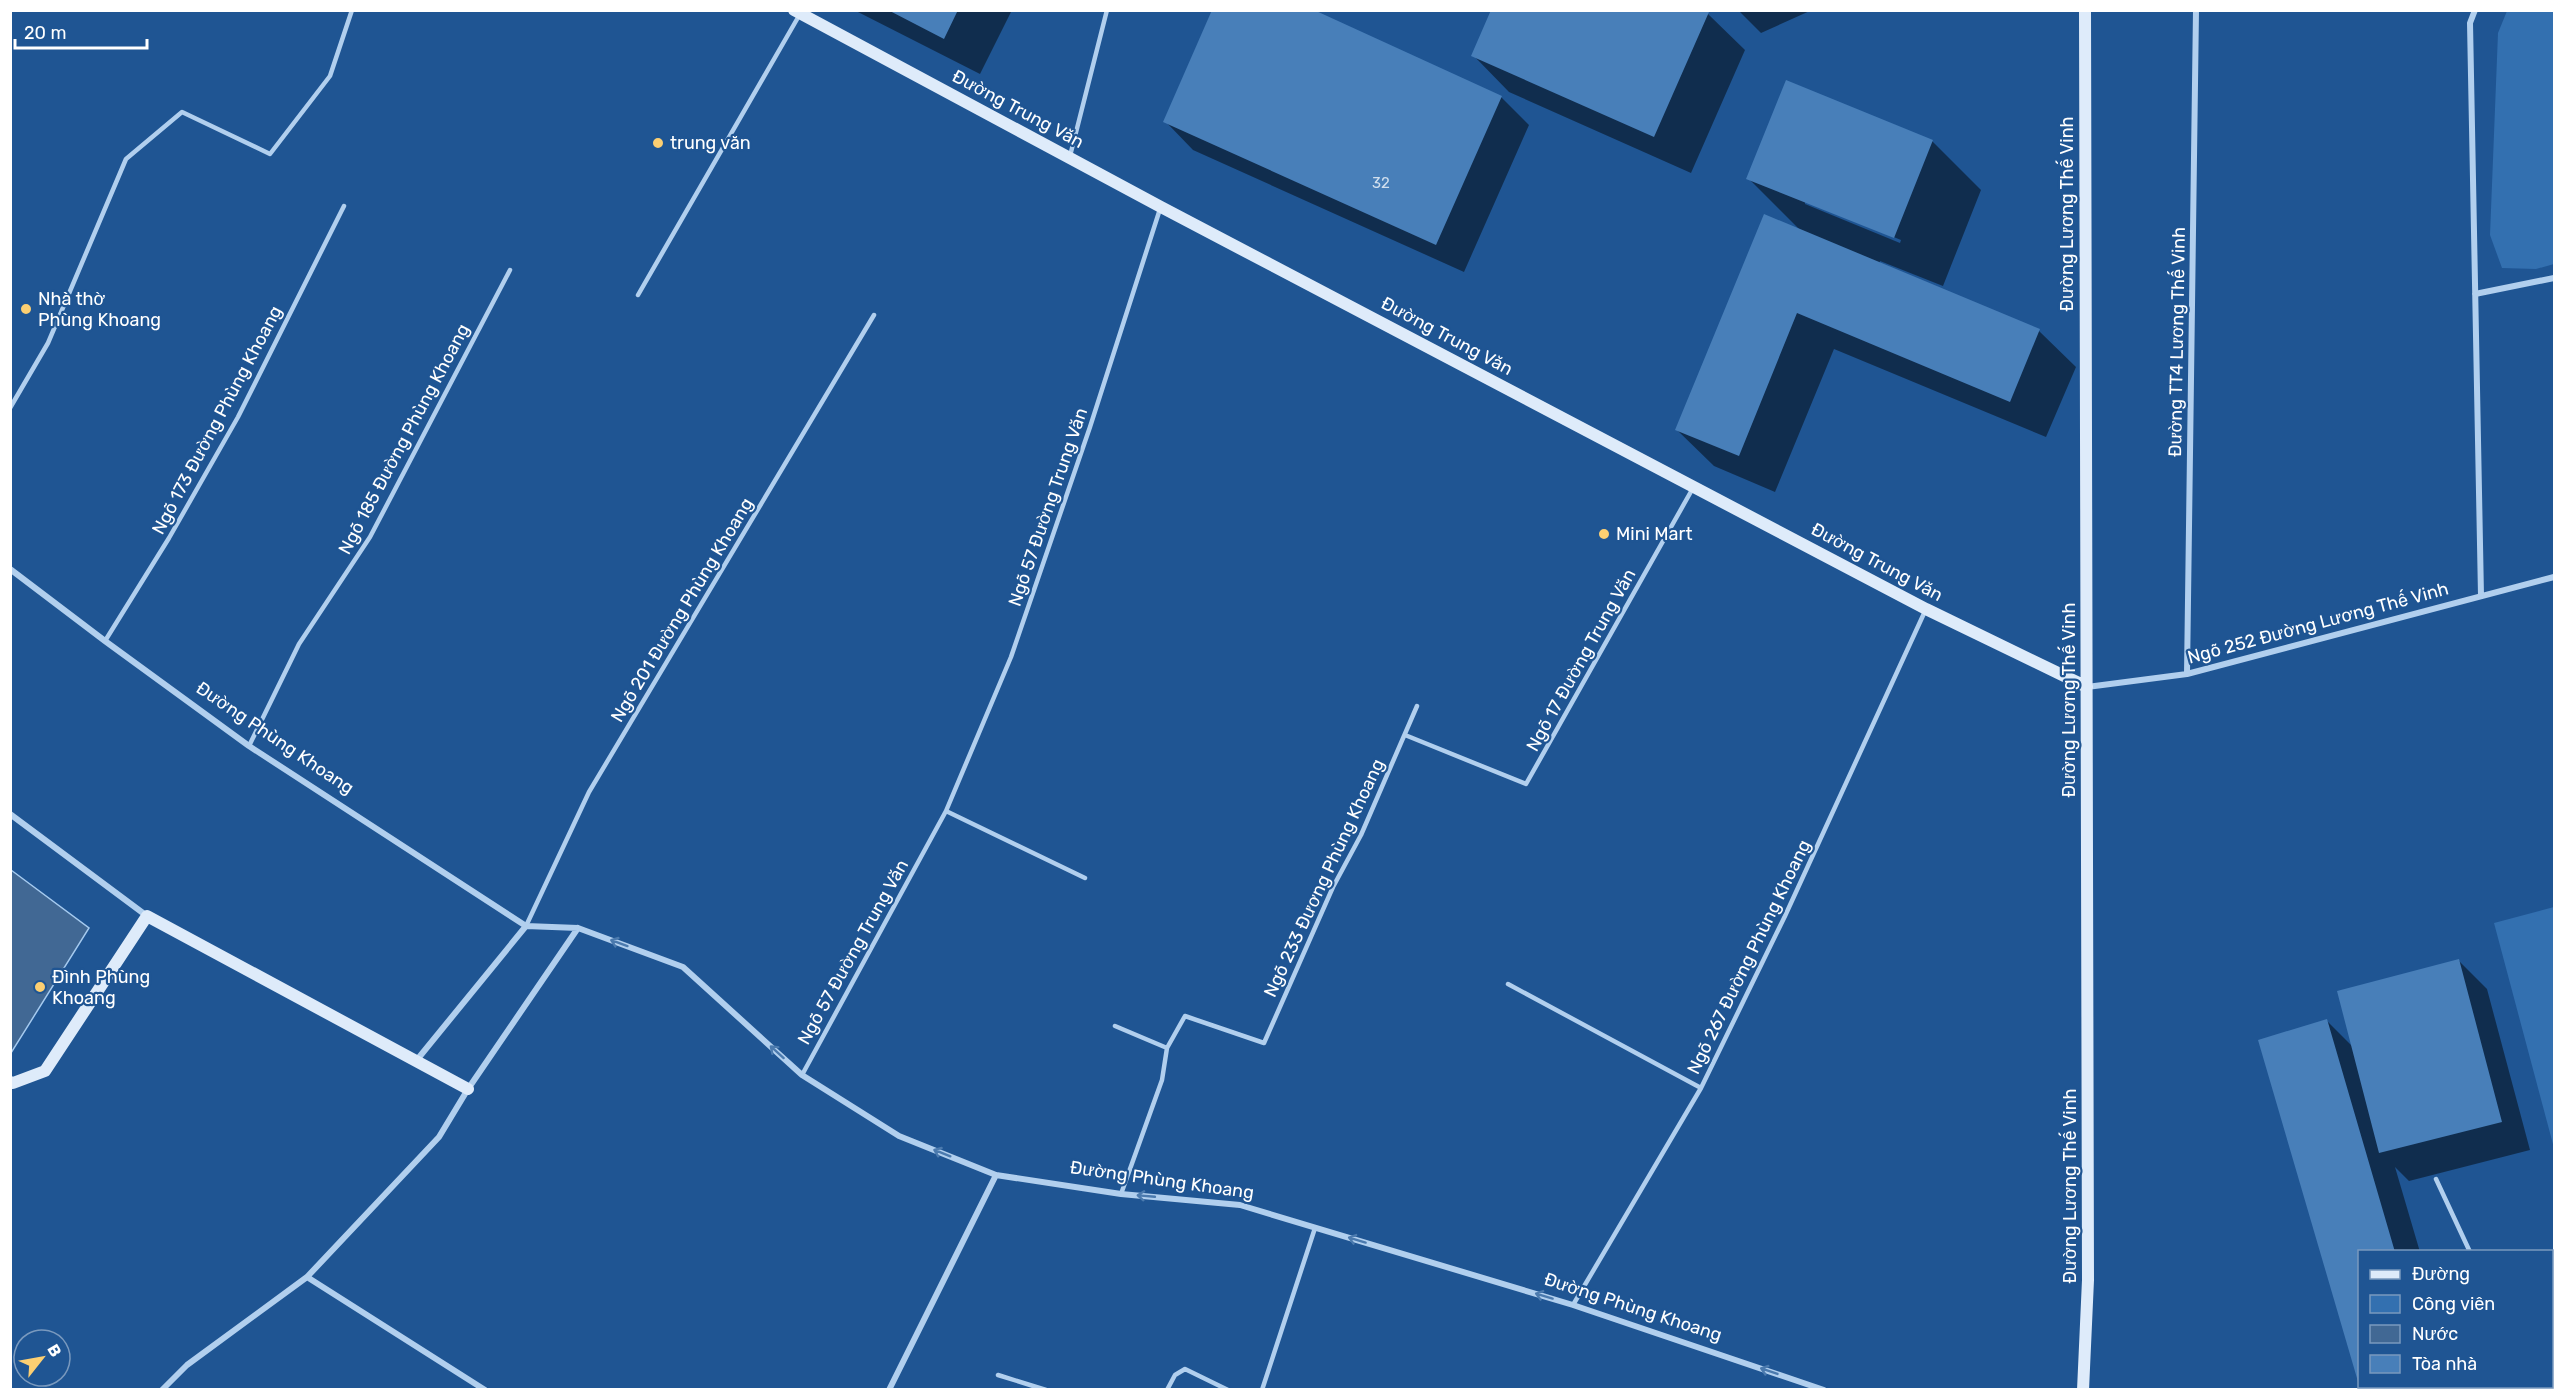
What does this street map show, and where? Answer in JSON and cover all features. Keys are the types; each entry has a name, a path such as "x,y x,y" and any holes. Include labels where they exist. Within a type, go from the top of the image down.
{"street":[{"name":"Đường Lương Thế Vinh","path":"2083,1389 2088,1280 2085,10"},
{"name":"Đường TT4 Lương Thế Vinh","path":"2187,674 2196,10"},
{"path":"2475,10 2470,23 2481,596"},
{"name":"Đường Trung Văn","path":"797,12 1161,207 1926,609 2087,687"},
{"path":"2475,294 2554,278"},
{"name":"Đường Phùng Khoang","path":"10,569 249,746 526,926 578,928 683,967 802,1075 899,1136 996,1175 1121,1194 1240,1205 1573,1305 1824,1389"},
{"name":"Ngõ 252 Đường Lương Thế Vinh","path":"2087,687 2187,674 2554,577"},
{"path":"10,814 147,916 468,1089"},
{"path":"10,1082 14,1083 45,1071 147,916"},
{"path":"416,1062 526,926"},
{"path":"162,1389 187,1365 307,1277 439,1137 468,1089 578,928"},
{"path":"889,1389 996,1175"},
{"path":"307,1277 485,1389"}],"lane":[{"path":"10,408 48,343 126,159 182,112 270,154 330,76 352,10"},
{"path":"1070,157 1107,10"},
{"path":"638,295 797,12"},
{"name":"Ngõ 173 Đường Phùng Khoang","path":"105,641 169,538 238,417 344,206"},
{"name":"Ngõ 57 Đường Trung Văn","path":"802,1075 946,811 1011,657 1090,427 1161,207"},
{"name":"Ngõ 185 Đường Phùng Khoang","path":"249,746 299,644 370,537 510,270"},
{"name":"Ngõ 201 Đường Phùng Khoang","path":"526,926 589,792 874,315"},
{"name":"Ngõ 17 Đường Trung Văn","path":"1405,735 1526,784 1695,486"},
{"name":"Ngõ 267 Đường Phùng Khoang","path":"1573,1305 1701,1088 1785,916 1926,609"},
{"path":"1405,735 1417,706"},
{"name":"Ngõ 233 Đương Phùng Khoang","path":"1121,1194 1162,1080 1167,1048 1185,1016 1264,1043 1333,887 1361,836 1405,735"},
{"path":"946,811 1085,878"},
{"path":"1508,984 1701,1088"},
{"path":"1115,1026 1167,1048"},
{"path":"2436,1179 2470,1250"},
{"path":"1262,1389 1315,1228"},
{"path":"1167,1389 1175,1375 1185,1369 1228,1389"},
{"path":"998,1375 1046,1389"}],"green space":[{"path":"2507,11 2554,11 2554,264 2536,269 2502,268 2490,235 2498,33"},
{"path":"2554,907 2554,1148 2494,923"}],"water":[{"path":"11,870 89,928 11,1053"}],"building":[{"path":"888,10 958,10 944,39"},
{"path":"1212,10 1314,10 1502,96 1436,245 1163,122"},
{"path":"1491,10 1705,10 1709,12 1654,137 1471,56"},
{"path":"1786,80 1933,140 1894,238 1746,179"},
{"path":"1764,214 2040,329 2010,402 1797,313 1739,456 1675,430"},
{"path":"2459,959 2502,1122 2379,1153 2337,991"},
{"path":"2327,1019 2394,1250 2358,1250 2358,1382 2258,1040"},
{"path":"2360,1388 2436,1388 2436,1390 2360,1390"}],"place":[{"name":"trung văn","path":"658,143"},
{"name":"Nhà thờ Phùng Khoang","path":"26,309"},
{"name":"Mini Mart","path":"1604,534"},
{"name":"Đình Phùng Khoang","path":"40,987"}]}
